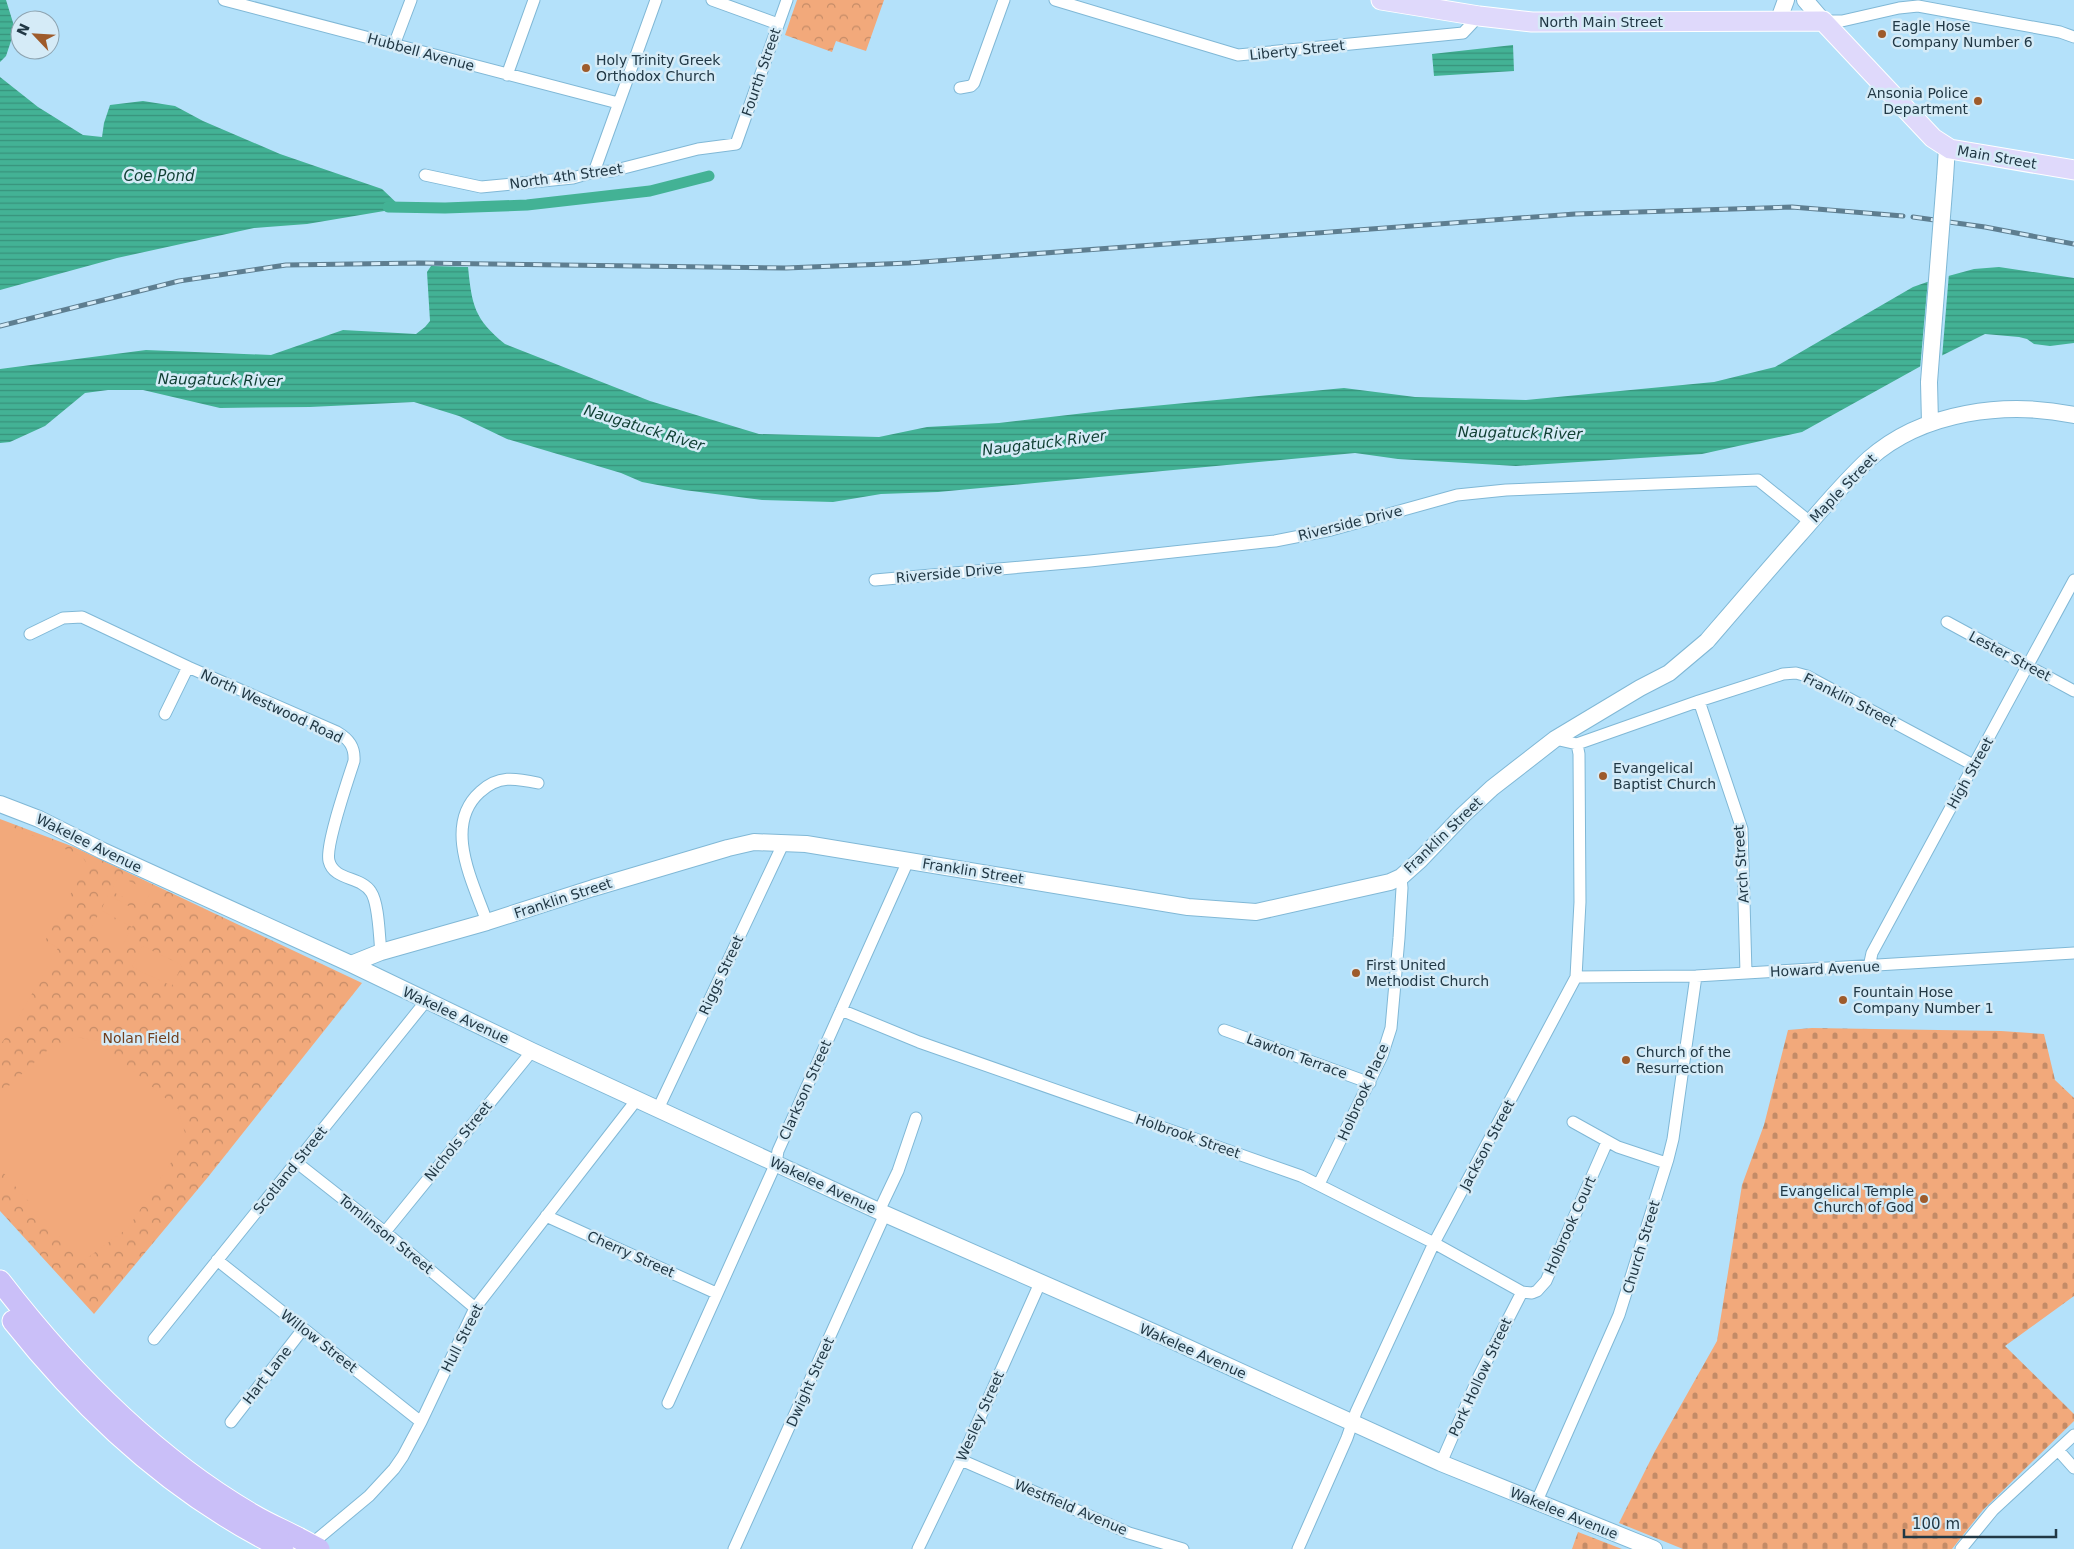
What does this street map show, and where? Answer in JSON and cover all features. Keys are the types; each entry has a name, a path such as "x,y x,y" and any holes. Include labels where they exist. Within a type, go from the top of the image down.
{"highway":[{"path":"0,1281 72,1369 159,1449 293,1546"},
{"path":"0,1305 39,1355 71,1390 123,1440 204,1503 241,1526 293,1546 319,1549"}],"main road":[{"name":"North Main Street","path":"1381,0 1479,16 1532,22 1823,21"},
{"path":"1778,22 1786,0"},
{"path":"1805,0 1823,21"},
{"name":"Main Street","path":"1823,21 1933,138 1947,147 2074,170"},
{"path":"1947,147 1929,382 1930,423 1962,414 2005,410 2045,410 2074,414"},
{"name":"Maple Street","path":"1555,739 1640,688 1669,673 1686,660 1707,641 1810,522 1869,458 1898,439 1930,423"},
{"name":"Franklin Street","path":"351,964 381,952 487,922 728,848 754,842 784,842 1188,907 1256,912 1390,882 1401,877 1492,788 1555,739"},
{"name":"Wakelee Avenue","path":"0,804 39,819 103,851 351,964 532,1051 638,1098 658,1109 882,1212 1352,1424 1441,1464 1654,1549"}],"street":[{"name":"Hubbell Avenue","path":"224,0 394,46 618,103"},
{"path":"394,46 410,0"},
{"path":"507,75 534,0"},
{"path":"594,172 656,0"},
{"path":"712,0 778,24"},
{"name":"Fourth Street","path":"736,144 786,0"},
{"path":"960,88 971,86 974,83 1004,0"},
{"name":"Liberty Street","path":"1055,0 1238,56 1462,33 1479,16"},
{"path":"1823,21 1842,21 1899,8 1918,6 2060,32 2072,36"},
{"name":"North 4th Street","path":"425,175 481,187 573,178 594,172 612,171 698,150 736,144"},
{"name":"Riverside Drive","path":"876,580 1090,561 1275,541 1331,530 1457,494 1506,490 1758,480 1810,522"},
{"name":"High Street","path":"1869,967 1872,954 2074,580"},
{"name":"North Westwood Road","path":"30,634 62,618 82,617 188,667 337,732 348,740 353,748 354,761 329,844 328,861 334,872 362,884 371,892 375,901 381,952"},
{"name":"Lester Street","path":"1947,622 2074,691"},
{"path":"165,714 188,667"},
{"name":"Franklin Street","path":"1577,744 1699,701 1784,674 1801,674 1974,766"},
{"name":"Arch Street","path":"1699,701 1742,829 1746,973"},
{"path":"1555,739 1577,744"},
{"name":"Jackson Street","path":"1298,1549 1434,1243 1576,977 1580,902 1580,754 1577,744"},
{"path":"487,922 464,851 461,826 464,816 474,797 492,784 504,779 514,778 538,783"},
{"name":"Riggs Street","path":"658,1109 784,842"},
{"name":"Clarkson Street","path":"668,1403 776,1163 778,1151 908,861"},
{"name":"Holbrook Place","path":"1319,1184 1382,1056 1393,1014 1402,888 1401,877"},
{"name":"Howard Avenue","path":"1576,977 1696,976 1869,967 2074,953"},
{"name":"Church Street","path":"1536,1503 1619,1315 1666,1163 1673,1139 1696,976"},
{"name":"Scotland Street","path":"154,1339 426,1001"},
{"name":"Holbrook Street","path":"841,1010 919,1042 1319,1184 1434,1243 1522,1292"},
{"name":"Lawton Terrace","path":"1224,1030 1370,1083"},
{"name":"Nichols Street","path":"385,1232 532,1051"},
{"name":"Hull Street","path":"293,1546 384,1480 403,1456 475,1308 638,1098"},
{"name":"Dwight Street","path":"734,1549 882,1212 916,1118"},
{"path":"1573,1122 1607,1142 1666,1163"},
{"name":"Holbrook Court","path":"1522,1292 1537,1292 1546,1281 1607,1142"},
{"name":"Tomlinson Street","path":"296,1162 385,1232 475,1308"},
{"name":"Cherry Street","path":"546,1216 716,1293"},
{"name":"Willow Street","path":"216,1260 421,1422"},
{"name":"Wesley Street","path":"918,1549 961,1460 1040,1283"},
{"name":"Pork Hollow Street","path":"1441,1464 1479,1376 1522,1292"},
{"name":"Hart Lane","path":"231,1422 303,1329"},
{"path":"1961,1549 1994,1510 2074,1435"},
{"path":"2058,1450 2074,1468"},
{"name":"Westfield Avenue","path":"961,1460 1129,1533 1183,1549"}],"green space":[{"path":"797,0 884,0 866,51 836,41 832,52 785,35"},
{"name":"Nolan Field","path":"0,819 74,847 362,983 208,1177 94,1314 0,1211"},
{"path":"0,822 82,856 87,864 45,941 58,948 12,1029 0,1045"},
{"path":"119,876 151,892 143,907 111,891"},
{"path":"108,895 140,912 132,927 101,910"},
{"path":"98,915 130,931 122,946 90,930"},
{"path":"142,946 182,965 172,986 132,967"},
{"path":"1812,1028 2001,1031 2044,1034 2055,1080 2074,1098 2074,1296 2005,1346 2074,1414 2074,1421 1983,1510 1952,1549 1683,1549 1619,1523 1655,1451 1717,1341 1742,1185 1764,1125 1788,1030"},
{"path":"76,1037 99,1041 178,1109 185,1133 178,1152 128,1228 82,1262 0,1169 0,1094 50,1048"},
{"path":"1578,1532 1622,1549 1572,1549"}],"water":[{"path":"0,0 6,0 10,13 10,44 6,56 0,62"},
{"path":"1513,45 1514,71 1434,76 1432,54"},
{"name":"Coe Pond","path":"0,77 38,107 83,135 102,137 110,105 143,101 175,106 203,121 280,154 382,189 402,208 307,224 254,228 117,258 0,290"},
{"name":"Naugatuck River","path":"431,266 468,267 471,292 476,310 487,327 505,344 650,401 759,434 879,437 927,427 999,423 1111,410 1344,388 1415,397 1526,400 1714,382 1775,367 1913,287 1974,269 1999,267 2074,278 2074,343 2050,346 2034,344 2027,339 2019,337 1985,334 1921,366 1802,432 1702,454 1516,466 1398,459 1355,453 938,492 881,494 833,502 762,500 684,490 642,482 621,473 507,439 459,416 414,402 310,407 220,408 143,390 108,390 85,393 45,426 10,442 0,443 0,369 146,350 271,355 343,330 416,334 430,321 427,272"}],"pier":[{"path":"1949,273 1942,358 1920,369 1928,279"}],"waterway":[{"path":"388,207 445,208 527,205 650,191 709,176"}],"railway":[{"path":"0,326 179,281 286,265 419,263 786,268 909,263 1575,214 1792,207 1903,216"},
{"path":"1913,217 1985,227 2074,244"}],"place":[{"name":"Eagle Hose Company Number 6","path":"1882,34"},
{"name":"Holy Trinity Greek Orthodox Church","path":"586,68"},
{"name":"Ansonia Police Department","path":"1978,101"},
{"name":"Evangelical Baptist Church","path":"1603,776"},
{"name":"First United Methodist Church","path":"1356,973"},
{"name":"Fountain Hose Company Number 1","path":"1843,1000"},
{"name":"Church of the Resurrection","path":"1626,1060"},
{"name":"Evangelical Temple Church of God","path":"1924,1199"}]}
